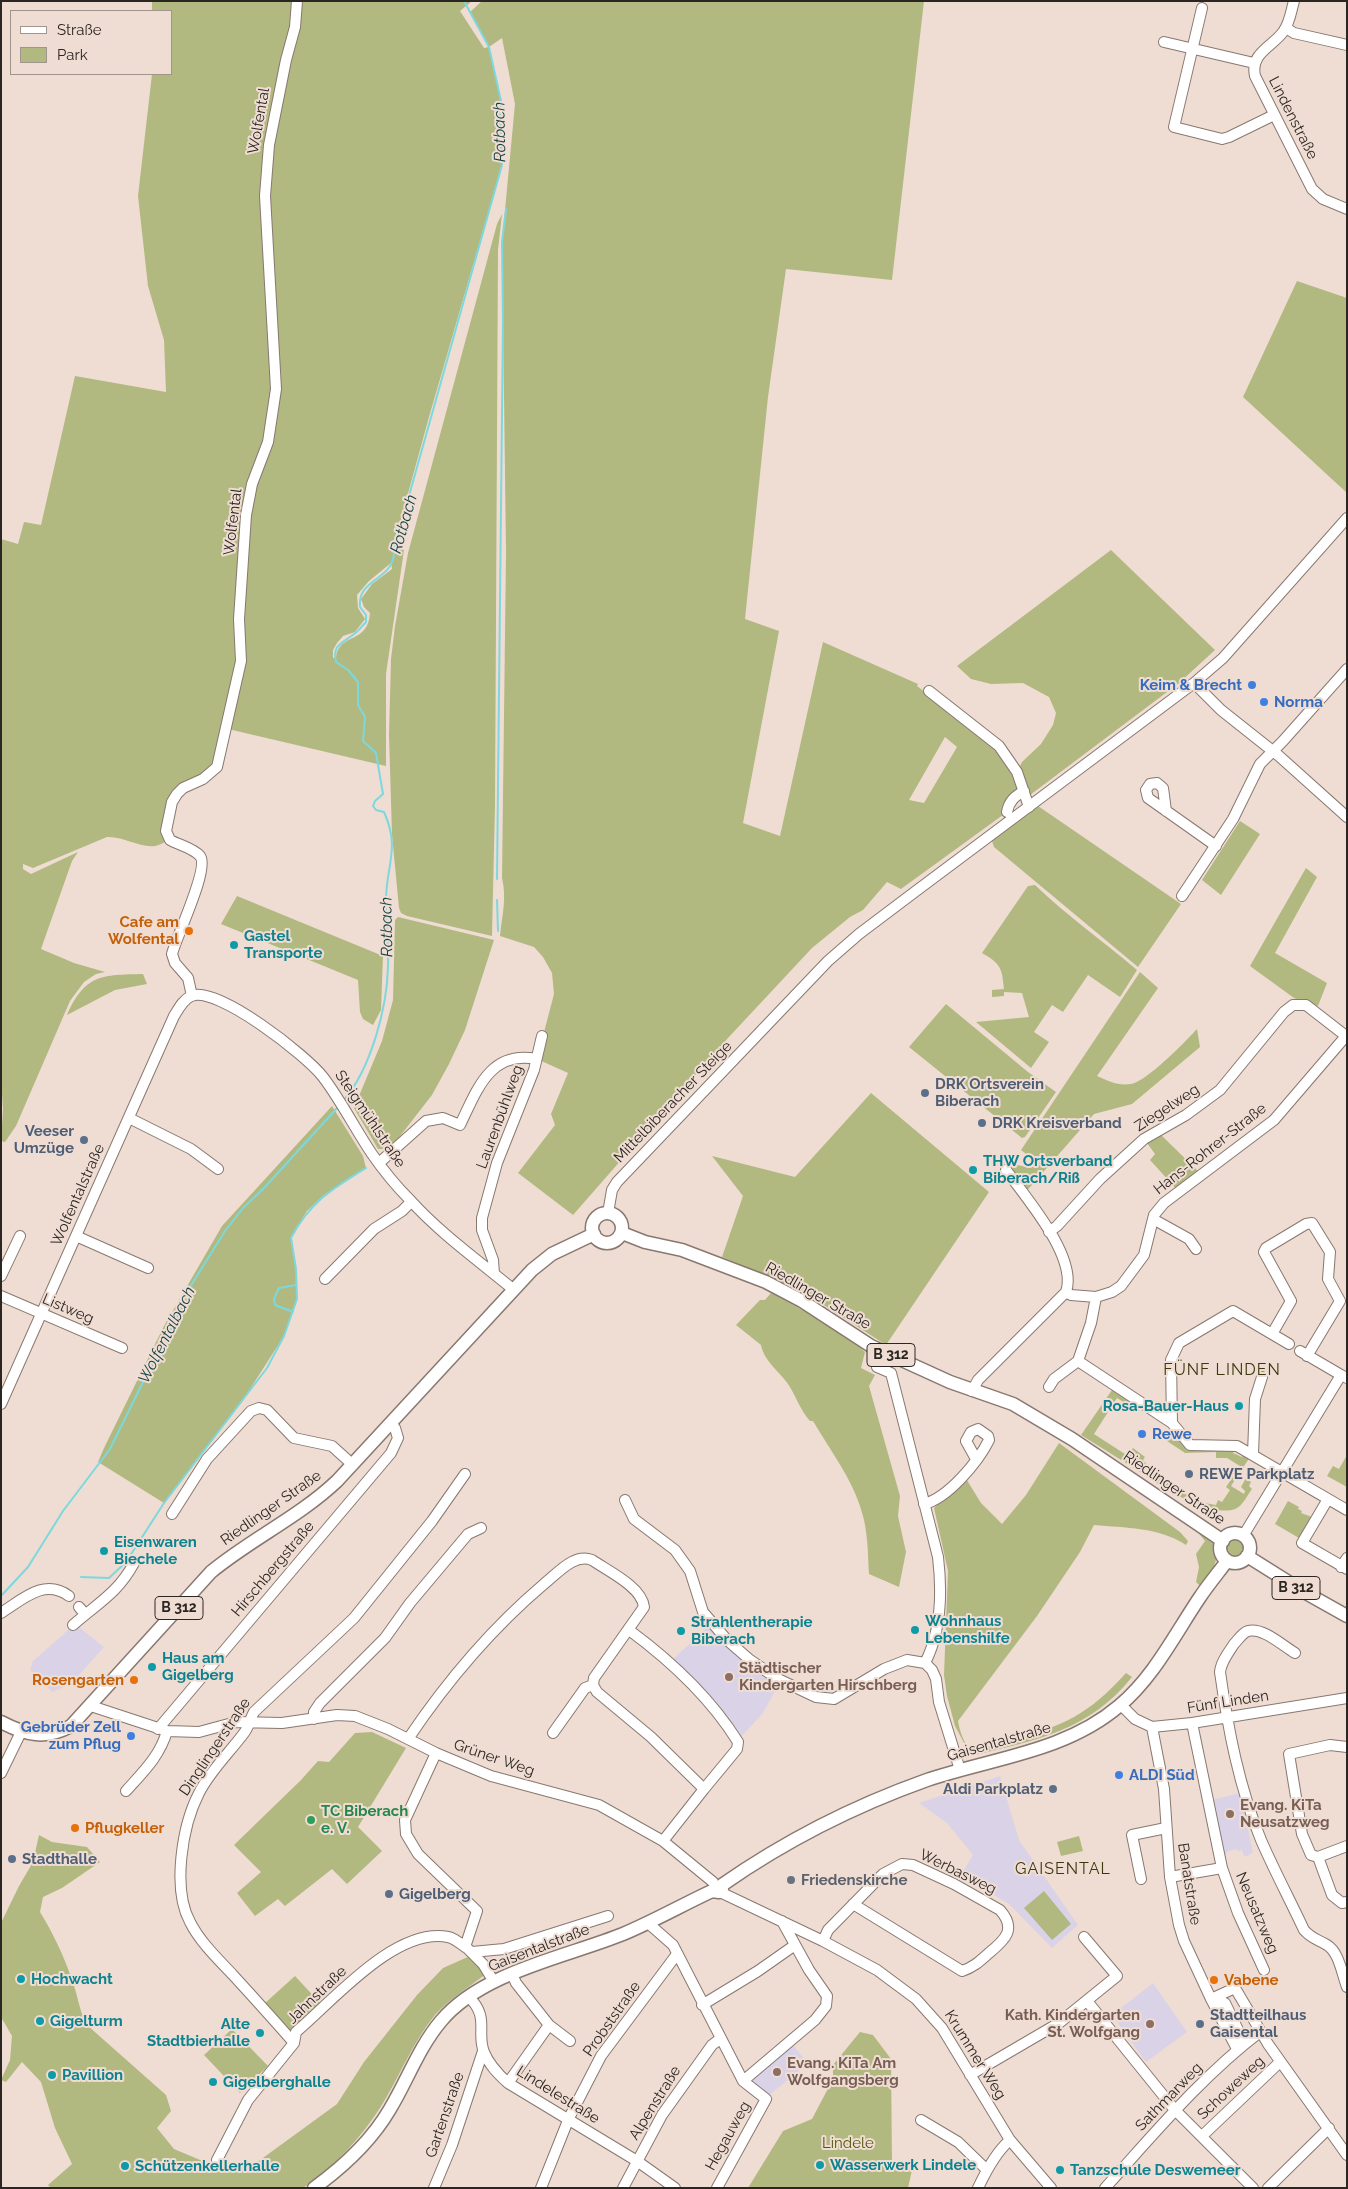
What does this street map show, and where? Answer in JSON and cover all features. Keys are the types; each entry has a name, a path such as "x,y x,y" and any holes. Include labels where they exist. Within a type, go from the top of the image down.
{"main road":[{"path":"608,1213 620,1219 623,1228 622,1233 614,1242 608,1243 597,1239 594,1234 593,1222 597,1217 608,1213"},
{"name":"Riedlinger Straße","path":"622,1233 645,1242 690,1253 766,1282 802,1301 871,1346 972,1391 1013,1404 1072,1438 1222,1541"},
{"name":"Riedlinger Straße","path":"1,1722 21,1732 36,1736 59,1732 71,1726 211,1572 233,1554 314,1501 353,1465 532,1270 552,1254 594,1234"},
{"path":"1234,1534 1243,1536 1250,1548 1247,1556 1240,1562 1228,1561 1220,1550 1222,1541 1234,1534"},
{"name":"B 312","path":"1247,1556 1347,1616"},
{"name":"Gaisentalstraße","path":"314,2188 358,2151 375,2130 389,2111 417,2058 441,2021 469,1996 512,1974 578,1951 648,1922 717,1887 780,1847 851,1810 920,1783 1066,1740 1090,1727 1121,1705 1141,1684 1160,1660 1201,1595 1228,1561"}],"street":[{"name":"Wolfental","path":"189,998 188,978 175,964 172,954 197,887 203,863 200,856 192,850 170,840 166,831 172,802 177,794 183,788 203,778 217,766 241,661 239,619 246,515 252,484 268,442 276,389 265,196 268,144 286,60 296,26 297,1"},
{"name":"Lindenstraße","path":"1294,1 1286,28 1259,55 1254,63 1255,76 1312,189 1323,199 1347,209"},
{"path":"1202,8 1174,127 1222,139 1274,115"},
{"path":"1286,28 1294,32 1347,45"},
{"path":"1164,42 1254,63"},
{"name":"Mittelbiberacher Steige","path":"608,1213 612,1190 617,1182 828,961 859,934 1194,683 1229,652 1347,518"},
{"path":"1182,896 1233,819 1260,764 1347,669"},
{"path":"1194,683 1222,710 1347,817"},
{"path":"929,692 999,746 1016,772 1029,807"},
{"path":"1007,812 1008,805 1015,796 1024,791"},
{"path":"1166,811 1216,846"},
{"name":"Steigmühlstraße","path":"189,998 200,995 218,1000 250,1017 294,1048 323,1076 372,1155 411,1202 514,1290"},
{"name":"Wolfentalstraße","path":"1,1404 174,1016 189,998"},
{"name":"Ziegelweg","path":"1049,1232 1057,1226 1100,1179 1144,1139 1198,1107 1220,1090 1284,1012 1293,1005 1306,1005 1346,1036"},
{"path":"536,1059 542,1036"},
{"name":"Hans-Rohrer-Straße","path":"1066,1292 1071,1295 1096,1296 1112,1292 1121,1286 1144,1255 1153,1219 1164,1203 1274,1120 1346,1036"},
{"name":"Laurenbühlweg","path":"379,1163 426,1121 443,1118 460,1125 472,1100 490,1071 502,1061 516,1058 536,1059 534,1070 497,1163 482,1218 482,1230 493,1260 494,1274"},
{"path":"129,1118 191,1149 218,1169"},
{"path":"972,1391 978,1380 1066,1292 1068,1285 1066,1264 1062,1252 1006,1170"},
{"path":"325,1279 374,1230 402,1211 411,1202"},
{"name":"Hans-Rohrer-Straße","path":"1153,1219 1189,1238 1196,1249"},
{"path":"1243,1536 1282,1471 1344,1376 1304,1354 1340,1301 1328,1278 1330,1252 1312,1223 1306,1224 1266,1248 1264,1252 1291,1302 1272,1334"},
{"path":"1,1276 20,1236"},
{"path":"76,1236 148,1268"},
{"name":"Listweg","path":"1,1296 122,1348"},
{"path":"1049,1388 1054,1379 1078,1361 1089,1332 1096,1296"},
{"path":"1172,1422 1171,1360 1179,1343 1233,1311 1289,1344"},
{"path":"1078,1361 1172,1422 1190,1445 1237,1446 1347,1510"},
{"path":"877,1367 891,1373 938,1557 940,1591 932,1650 926,1664"},
{"path":"1253,1454 1255,1399 1262,1377"},
{"path":"172,1514 209,1456 251,1411 259,1408 267,1410 294,1438 332,1446 353,1465"},
{"name":"Hirschbergstraße","path":"162,1730 391,1453 398,1438 395,1428 390,1425"},
{"path":"924,1504 940,1497 976,1459"},
{"name":"Dinglingerstraße","path":"294,2043 213,1954 189,1922 183,1901 181,1878 183,1846 191,1810 200,1791 232,1746 246,1732 248,1722 254,1712 315,1657 354,1618 432,1521 465,1474"},
{"path":"1328,1499 1302,1543 1345,1565"},
{"path":"624,1500 634,1519 675,1550 690,1571 703,1612 727,1640 744,1655 778,1678 816,1697 834,1699 884,1669 907,1660 926,1664 932,1670 936,1679 939,1702 960,1770"},
{"path":"314,1719 314,1712 320,1703 385,1638 410,1603 468,1534 481,1528"},
{"path":"408,1739 472,1653 518,1606 572,1561 580,1558 592,1560 631,1586 641,1595 644,1607 594,1678 593,1685 597,1692 652,1738 704,1789"},
{"path":"73,1625 82,1611 109,1597 125,1580 134,1563"},
{"path":"1,1613 38,1590 61,1590 70,1596"},
{"path":"629,1630 676,1668 694,1686 738,1742 737,1749 663,1841"},
{"path":"1295,1653 1264,1633 1254,1630 1247,1631 1241,1636 1220,1666 1226,1718 1242,1786 1261,1838 1304,1930 1313,1940 1328,1945 1336,1955 1347,1987"},
{"path":"552,1732 585,1688 593,1685"},
{"name":"Fünf Linden","path":"1152,1727 1192,1724 1347,1698"},
{"path":"1121,1705 1135,1719 1152,1727"},
{"name":"Grüner Weg","path":"91,1706 162,1730 199,1732 236,1722 282,1723 338,1715 354,1716 368,1720 436,1753 491,1776 599,1805 663,1841 717,1887"},
{"name":"Neusatzweg","path":"1192,1724 1222,1868 1238,1913 1264,1970"},
{"name":"Banatstraße","path":"1152,1727 1164,1788 1170,1877 1175,1910 1184,1941 1237,2049"},
{"path":"126,1791 156,1758 164,1744 162,1730"},
{"path":"1,1773 21,1732"},
{"path":"1347,1747 1330,1746 1289,1754 1302,1834 1310,1855 1318,1857 1347,1846"},
{"path":"436,1753 405,1820 406,1834 418,1854 477,1911 468,1949 494,1982"},
{"name":"Banatstraße","path":"1141,1879 1132,1835 1166,1828"},
{"path":"1318,1857 1332,1894 1342,1903 1347,1902"},
{"name":"Werbasweg","path":"823,1941 828,1930 854,1904 892,1868 902,1864 913,1865 954,1884 1000,1910 1008,1924 1007,1935 1003,1941 973,1967 962,1971 854,1904"},
{"name":"Neusatzweg","path":"1170,1877 1222,1868"},
{"name":"Krummer Weg","path":"717,1887 877,1970 916,1999 942,2028 1010,2140 1051,2188"},
{"name":"Jahnstraße","path":"217,2160 248,2100 294,2043 296,2032 376,1961 392,1951 407,1943 449,1937 468,1949 504,1949 608,1916"},
{"path":"648,1922 672,1946 677,1954 743,2081 815,2020 826,2006 827,1996 782,1921"},
{"path":"970,2075 1051,2028 1117,1976 1084,1937"},
{"path":"702,2005 758,1971 795,1945"},
{"name":"Probststraße","path":"541,2188 569,2118 601,2056 677,1954"},
{"path":"512,1974 516,1983 548,2025 570,2041"},
{"path":"1211,1999 1235,1988 1260,2032 1280,2062 1347,2155"},
{"name":"Lindelestraße","path":"469,1996 480,2012 483,2051 493,2069 508,2083 569,2118 637,2161 675,2188"},
{"path":"1087,2001 1176,2110 1252,2188"},
{"path":"508,2083 548,2025"},
{"name":"Sathmarweg","path":"1105,2188 1176,2110 1237,2049 1260,2032"},
{"name":"Alpenstraße","path":"624,2188 662,2116 712,2045 720,2039"},
{"name":"Gartenstraße","path":"434,2188 452,2145 483,2051"},
{"name":"Schoweweg","path":"1202,2136 1280,2062"},
{"name":"Hegauweg","path":"717,2188 766,2099 743,2081"},
{"path":"921,2120 958,2142 988,2170"},
{"path":"1268,2188 1329,2128"},
{"path":"978,2188 1004,2145 1010,2140"}],"shaded area":[{"path":"75,1624 104,1647 79,1675 64,1687 52,1692 30,1670 33,1661"},
{"name":"Städtischer Kindergarten Hirschberg","path":"710,1625 779,1684 763,1713 741,1737 673,1659"},
{"path":"1000,1776 1019,1840 1078,1925 1052,1948 1009,1904 961,1875 973,1855 947,1823 919,1803"},
{"name":"Evang. KiTa Neusatzweg","path":"1240,1793 1253,1852 1248,1856 1244,1856 1241,1848 1238,1851 1237,1849 1228,1851 1224,1857 1212,1800"},
{"name":"Kath. Kindergarten St. Wolfgang","path":"1153,1983 1187,2032 1146,2062 1112,2015"},
{"name":"Evang. KiTa Am Wolfgangsberg","path":"791,2043 808,2063 767,2097 746,2081"}],"green space":[{"path":"152,1 472,1 460,11 484,48 489,47 501,101 502,165 393,548 404,550 386,674 386,766 228,729 243,664 242,597 247,516 252,484 263,460 269,433 246,500 241,537 238,596 239,662 216,766 181,788 176,794 171,802 165,830 167,840 160,844 146,846 115,837 107,837 33,868 23,864 23,869 31,874 78,852 72,861 41,949 74,963 105,972 96,974 84,982 70,1001 16,1126 5,1142 1,1141 3,1109 1,1077 1,539 18,544 24,522 41,525 75,376 166,392 164,340 148,286 138,196 152,75 172,75 172,10 152,10","holes":["391,563 392,569 372,584 361,599 364,607 370,613 364,630 342,644 338,649 336,657 333,658 333,650 337,643 343,636 355,632 365,619 358,608 357,595 369,581"]},
{"path":"482,1 924,1 892,280 786,269 768,397 745,619 779,631 743,823 780,836 823,642 918,684 917,686 997,747 1012,767 1022,789 1008,805 1007,812 901,889 887,882 863,910 850,917 812,948 728,1038 573,1215 518,1173 555,1125 551,1114 568,1073 537,1059 554,994 552,973 543,957 534,947 500,936 504,900 502,878 506,552 502,242 515,104 502,38 489,47 470,12","holes":["945,737 957,747 924,803 909,800"]},
{"path":"502,214 498,250 495,805 492,936 401,913 392,835 389,735 391,659 408,553 497,224"},
{"path":"1297,281 1347,298 1347,493 1243,397"},
{"path":"1111,550 1215,650 1179,683 1026,798 1017,772 1022,762 1041,744 1053,725 1056,713 1049,697 1023,683 991,684 971,679 957,666"},
{"path":"1038,806 1181,904 1138,967 994,847 992,841 994,839"},
{"path":"1240,821 1260,834 1221,895 1202,880"},
{"path":"1306,868 1317,877 1275,953 1327,983 1318,1006 1294,998 1250,966"},
{"path":"1035,885 1137,970 1120,997 1088,975 1063,1012 1052,1005 1034,1032 1049,1042 1031,1068 976,1022 1029,1017 1022,993 1004,992 1004,996 992,997 992,990 1004,989 1001,971 993,960 982,953 1028,886"},
{"path":"237,896 383,956 381,1010 373,1025 363,1019 360,1012 358,980 221,924"},
{"path":"398,917 494,940 465,1030 432,1095 390,1149 378,1149 354,1108 382,1041 393,1000 395,920"},
{"path":"1140,972 1158,988 1097,1076 1117,1084 1138,1082 1166,1060 1197,1029 1200,1047 1132,1104 1094,1114 1024,1194 1006,1170 1013,1164 1031,1168 1038,1163 1021,1150"},
{"path":"143,974 147,984 115,990 67,1015 81,991 88,984 116,975"},
{"path":"946,1004 1028,1072 1056,1092 1025,1137 1022,1138 909,1047"},
{"path":"871,1093 989,1192 886,1345 799,1289 722,1257 743,1196 712,1156 795,1177"},
{"path":"332,1106 363,1156 366,1168 323,1196 307,1211 291,1238 296,1269 297,1299 284,1336 243,1400 164,1503 98,1462 164,1326 222,1226"},
{"path":"1157,1131 1202,1175 1179,1192 1150,1160 1155,1154 1144,1139"},
{"path":"771,1293 841,1331 865,1352 861,1368 875,1375 869,1386 900,1496 898,1516 906,1552 899,1587 869,1574 864,1520 849,1481 813,1421 810,1421 807,1417 788,1384 765,1356 761,1345 736,1325 760,1300 765,1300"},
{"path":"1112,1390 1119,1390 1134,1400 1136,1410 1117,1398 1094,1434 1128,1456 1133,1448 1145,1457 1143,1460 1147,1465 1142,1473 1081,1435"},
{"path":"1174,1431 1187,1448 1235,1448 1233,1453 1242,1457 1244,1453 1250,1457 1231,1486 1244,1494 1245,1491 1241,1487 1246,1478 1251,1482 1249,1486 1252,1489 1240,1506 1226,1511 1204,1507 1170,1492 1153,1481 1157,1475 1195,1500 1198,1495 1199,1502 1216,1505 1218,1500 1222,1502 1230,1490 1226,1487 1240,1466 1227,1458 1216,1458 1216,1452 1185,1453 1167,1441"},
{"path":"1059,1443 1180,1532 1188,1541 1186,1545 1176,1539 1153,1532 1094,1525 1080,1552 1037,1616 958,1721 961,1732 969,1749 985,1747 1030,1735 1075,1717 1100,1699 1126,1673 1132,1677 1116,1695 1080,1721 1041,1738 975,1755 970,1754 955,1726 947,1696 944,1675 948,1571 934,1508 965,1477 981,1503 1002,1524 1026,1495"},
{"path":"1347,1455 1347,1487 1327,1476 1333,1466 1339,1469"},
{"path":"1288,1501 1299,1507 1298,1509 1302,1511 1301,1513 1312,1517 1299,1538 1275,1524"},
{"path":"1197,1529 1213,1543 1218,1553 1213,1570 1200,1586 1196,1582 1199,1567 1196,1554 1205,1541"},
{"path":"1235,1538 1242,1541 1245,1548 1242,1555 1235,1558 1228,1555 1225,1548 1228,1541"},
{"name":"TC Biberach e. V.","path":"372,1732 406,1748 358,1827 382,1851 347,1884 332,1869 285,1906 278,1899 255,1916 237,1893 261,1872 234,1845 318,1761 329,1762 355,1733"},
{"path":"39,1835 52,1842 87,1847 100,1862 62,1888 43,1897 40,1912 54,1936 65,1962 87,2025 166,2095 171,2111 157,2128 174,2149 205,2162 256,2163 337,2104 364,2062 417,1995 443,1968 470,1956 486,1974 453,1998 435,2015 419,2037 387,2097 364,2131 346,2152 315,2180 303,2188 51,2188 48,2185 72,2164 55,2128 41,2082 22,2062 6,2082 1,2080 10,2060 12,2036 1,2017 1,1923 33,1862"},
{"path":"1079,1836 1083,1851 1061,1856 1057,1842"},
{"path":"1044,1891 1071,1924 1052,1940 1024,1908"},
{"path":"295,1976 320,2003 289,2032 264,2004"},
{"path":"232,2029 268,2066 240,2093 204,2055"},
{"name":"Lindele","path":"860,2032 873,2035 891,2059 892,2163 912,2161 908,2188 748,2188 783,2131 812,2119 833,2079 833,2065"}],"waterway":[{"name":"Rotbach","path":"344,1100 354,1087 370,1055 381,1019 387,983 386,898 392,846 389,824 384,812 376,810 373,806 375,801 383,794 376,753 363,741 365,717 358,705 358,682 348,670 336,662 335,651 339,645 366,622 366,615 360,607 361,597 364,590 383,574 393,559 394,549 502,165 501,101 489,47 464,1"},
{"path":"497,879 503,322 502,242 506,209"},
{"path":"497,900 498,931"},
{"name":"Wolfentalbach","path":"1,1596 28,1567 63,1511 110,1449 190,1287 225,1231 243,1208 264,1188 338,1107"},
{"path":"81,1577 109,1578 126,1562 164,1503 267,1368 284,1336 297,1299 296,1269 291,1238 306,1215 323,1197 366,1168"},
{"path":"293,1312 275,1305 274,1299 279,1288 296,1285"}],"place":[{"name":"Keim & Brecht","path":"1252,685"},
{"name":"Norma","path":"1264,702"},
{"name":"Cafe am Wolfental","path":"189,931"},
{"name":"Gastel Transporte","path":"234,945"},
{"name":"DRK Ortsverein Biberach","path":"925,1093"},
{"name":"DRK Kreisverband","path":"982,1123"},
{"name":"Veeser Umzüge","path":"84,1140"},
{"name":"THW Ortsverband Biberach/Riß","path":"973,1170"},
{"name":"Rosa-Bauer-Haus","path":"1239,1406"},
{"name":"Rewe","path":"1142,1434"},
{"name":"REWE Parkplatz","path":"1189,1474"},
{"name":"Eisenwaren Biechele","path":"104,1551"},
{"name":"Wohnhaus Lebenshilfe","path":"915,1630"},
{"name":"Strahlentherapie Biberach","path":"681,1631"},
{"name":"Haus am Gigelberg","path":"152,1667"},
{"name":"Städtischer Kindergarten Hirschberg","path":"729,1677"},
{"name":"Rosengarten","path":"134,1680"},
{"name":"Gebrüder Zell zum Pflug","path":"131,1736"},
{"name":"ALDI Süd","path":"1119,1775"},
{"name":"Aldi Parkplatz","path":"1053,1789"},
{"name":"Evang. KiTa Neusatzweg","path":"1230,1814"},
{"name":"TC Biberach e. V.","path":"311,1820"},
{"name":"Pflugkeller","path":"75,1828"},
{"name":"Stadthalle","path":"12,1859"},
{"name":"Friedenskirche","path":"791,1880"},
{"name":"Gigelberg","path":"389,1894"},
{"name":"Hochwacht","path":"21,1979"},
{"name":"Vabene","path":"1214,1980"},
{"name":"Gigelturm","path":"40,2021"},
{"name":"Kath. Kindergarten St. Wolfgang","path":"1150,2024"},
{"name":"Stadtteilhaus Gaisental","path":"1200,2024"},
{"name":"Alte Stadtbierhalle","path":"260,2033"},
{"name":"Evang. KiTa Am Wolfgangsberg","path":"777,2072"},
{"name":"Pavillion","path":"52,2075"},
{"name":"Gigelberghalle","path":"213,2082"},
{"name":"Wasserwerk Lindele","path":"820,2165"},
{"name":"Schützenkellerhalle","path":"125,2166"},
{"name":"Tanzschule Deswemeer","path":"1060,2170"}],"district":[{"name":"FÜNF LINDEN","path":"1222,1370"},
{"name":"GAISENTAL","path":"1063,1869"}]}
